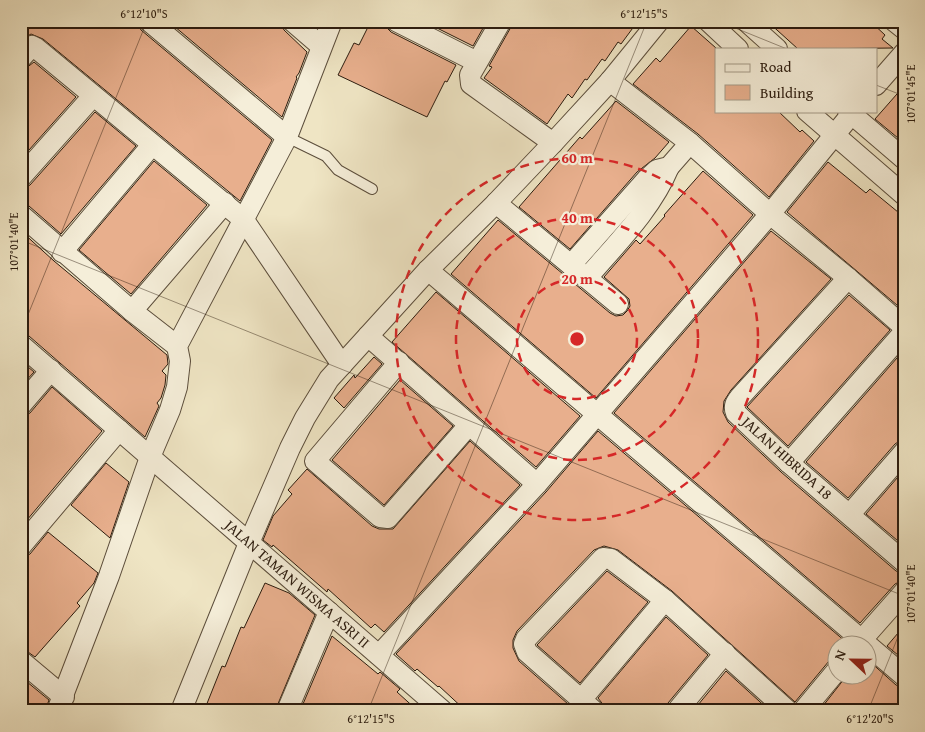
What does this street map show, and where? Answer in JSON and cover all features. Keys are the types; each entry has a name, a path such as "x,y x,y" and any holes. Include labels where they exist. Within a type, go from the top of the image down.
{"street":[{"path":"150,21 288,136"},
{"path":"292,21 322,46"},
{"path":"21,661 61,704 109,576 150,457 170,410 177,387 180,362 177,346 288,136 332,21"},
{"path":"396,21 477,62"},
{"path":"501,21 470,75 471,84 553,143"},
{"path":"181,711 249,543 290,448 305,418 329,379 428,270 553,143 610,81 659,21"},
{"path":"708,21 737,48"},
{"path":"746,21 776,48"},
{"path":"894,21 904,29"},
{"path":"21,58 32,46 36,48 244,220 342,365"},
{"path":"878,83 904,53"},
{"path":"610,81 690,143 770,214 904,327"},
{"path":"21,177 93,96"},
{"path":"808,112 904,195"},
{"path":"378,655 537,484 770,214 851,112 904,159"},
{"path":"587,278 639,216 656,192 668,167 690,143"},
{"path":"62,252 152,145"},
{"path":"571,265 646,180 658,170 668,167"},
{"path":"496,202 618,304"},
{"path":"132,311 224,203"},
{"path":"21,215 132,311 177,346"},
{"path":"428,270 851,634"},
{"name":"JALAN HIBRIDA 18","path":"848,278 735,404 736,413 789,463 904,562"},
{"path":"789,463 904,332"},
{"path":"368,336 537,484"},
{"name":"JALAN TAMAN WISMA ASRI II","path":"21,345 443,711"},
{"path":"315,461 399,362"},
{"path":"21,406 51,370"},
{"path":"290,448 315,461 380,517 388,518 470,426"},
{"path":"21,546 120,430"},
{"path":"850,514 904,452"},
{"path":"665,600 587,705 527,652 524,644 526,639 603,558 611,559 665,600 788,711"},
{"path":"867,634 904,592"},
{"path":"291,709 329,612"},
{"path":"677,711 725,654"},
{"path":"878,656 904,676"},
{"path":"803,711 828,681"}],"lane":[{"path":"288,136 326,156 338,170 372,189"}],"building":[{"path":"21,21 137,21 141,30 272,140 240,201 43,39 31,34 21,40"},
{"path":"168,21 280,21 284,30 307,52 282,117"},
{"path":"371,21 384,21 386,27 391,32 456,65 447,82 445,81 427,117 338,75 354,43 359,45"},
{"path":"423,21 487,21 473,46"},
{"path":"513,21 638,21 621,44 618,42 605,61 602,59 572,98 568,94 547,124 484,78 492,67 489,66"},
{"path":"767,21 870,21 885,35 882,39 893,48 878,48 797,48"},
{"path":"691,26 716,48 715,112 779,112 800,132 802,130 814,141 769,197 698,134 633,84 656,58 660,62"},
{"path":"34,62 76,97 21,159 21,70"},
{"path":"904,86 904,143 875,119"},
{"path":"616,101 669,142 655,158 637,172 570,249 519,207 580,137 582,139"},
{"path":"95,112 136,146 61,234 29,206 21,203 21,189 30,185"},
{"path":"154,161 207,205 131,294 79,250"},
{"path":"828,162 866,193 870,189 904,217 904,311 787,212"},
{"path":"703,171 753,215 596,398 451,274 498,220 610,313 616,316 623,315 630,306 629,299 604,277 636,240 640,244"},
{"path":"21,231 54,261 167,355 168,364 162,371 166,375 165,385 161,398 157,403 159,406 145,437 29,336 21,333"},
{"path":"771,231 831,279 731,390 724,401 723,412 728,422 781,472 896,571 904,574 903,580 895,584 860,623 614,413"},
{"path":"436,292 580,416 536,467 392,342"},
{"path":"849,295 890,330 788,446 747,407"},
{"path":"904,350 904,438 895,444 848,498 806,462"},
{"path":"374,357 382,364 344,408 334,398 354,375 355,378"},
{"path":"21,361 34,372 21,386"},
{"path":"400,380 453,426 384,505 332,460"},
{"path":"52,387 102,431 21,527 21,417 30,413"},
{"path":"598,431 837,634 828,634 828,662 795,702 672,591 618,550 604,546 594,550 517,631 513,640 513,648 519,661 576,711 466,711 439,686 417,669 415,671 396,654 546,492"},
{"path":"470,441 520,485 384,632 375,624 371,628 328,589 327,592 273,545 272,547 263,540 273,516 292,494 288,490 307,469 372,526 379,529 393,529"},
{"path":"106,463 129,482 110,538 71,505"},
{"path":"904,470 904,546 866,514"},
{"path":"48,532 98,573 94,583 77,603 80,606 35,657 21,649 21,558 30,554"},
{"path":"607,571 648,602 580,683 537,645"},
{"path":"265,583 289,593 315,615 275,711 204,711 222,666 225,667 241,627 244,628"},
{"path":"666,617 708,655 668,703 665,711 606,711 598,698"},
{"path":"904,626 904,660 887,646"},
{"path":"332,636 378,674 380,672 400,689 397,692 418,711 300,711"},
{"path":"878,669 896,685 904,688 904,711 819,711 840,684 878,684"},
{"path":"726,671 770,711 693,711"},
{"path":"21,677 49,700 45,711 21,711"}]}
